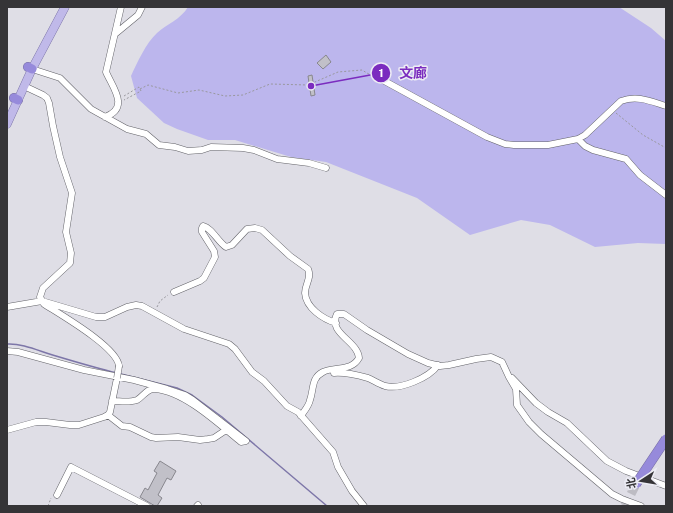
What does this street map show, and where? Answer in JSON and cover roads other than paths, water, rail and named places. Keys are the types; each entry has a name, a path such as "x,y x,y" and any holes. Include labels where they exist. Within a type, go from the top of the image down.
{"highway":[{"path":"636,484 666,439"}],"main road":[{"path":"7,124 30,68 60,7"},
{"path":"7,113 24,86 30,68 65,7"}],"street":[{"path":"105,118 115,113 118,108 114,84 106,72 121,7"},
{"path":"115,34 138,15 142,7"},
{"path":"30,68 60,78 84,104 105,118 127,129 146,134 159,145 175,147 188,151 202,150 211,147 243,148 254,150 277,159 309,163 326,168"},
{"path":"379,78 486,137 514,146 548,145 578,139 586,135 621,101 636,98 666,106"},
{"path":"7,430 36,422 70,425 104,418 108,415 119,366 117,358 99,340 56,312 42,301 40,297 40,292 43,288 70,263 71,253 66,232 72,193 56,142 47,98 24,86"},
{"path":"578,139 585,146 594,150 626,160 640,175 666,195"},
{"path":"174,292 204,278 215,257 211,246 202,232 203,226 207,227 226,247 232,245 247,229 255,228 262,230 290,256 308,269 309,278 305,294 309,304 314,311 331,322 336,323"},
{"path":"7,307 42,301 96,317 105,317 127,307 136,305 142,306 194,333 229,344 235,349 252,372 264,381 287,406 298,412 333,452 338,467 352,491 364,506"},
{"path":"301,416 311,398 313,383 317,376 323,372 353,365 359,358 357,349 340,333 336,323 335,316 337,314 344,314 367,330 417,359 438,365 449,365 491,357 502,362 516,389 517,405 529,422 612,494 640,506"},
{"path":"7,351 18,352 84,370 116,376 177,392 193,400 246,441 241,442 191,403 168,392 153,389 146,392 141,398 136,400 112,401"},
{"path":"323,372 328,374 342,372 368,378 385,386 394,386 423,378 438,365"},
{"path":"505,370 536,403 566,423 607,461 626,471 666,486"},
{"path":"108,415 122,426 130,427 151,437 178,437 200,440 219,435 226,430"},
{"path":"57,495 71,467 147,506"}],"waterway":[{"path":"7,344 26,346 79,363 117,373"},
{"path":"121,374 177,388 192,395 222,417 327,506"}],"tunnel":[{"path":"625,506 636,484"}],"place":[{"name":"文廊","path":"311,86"}]}
